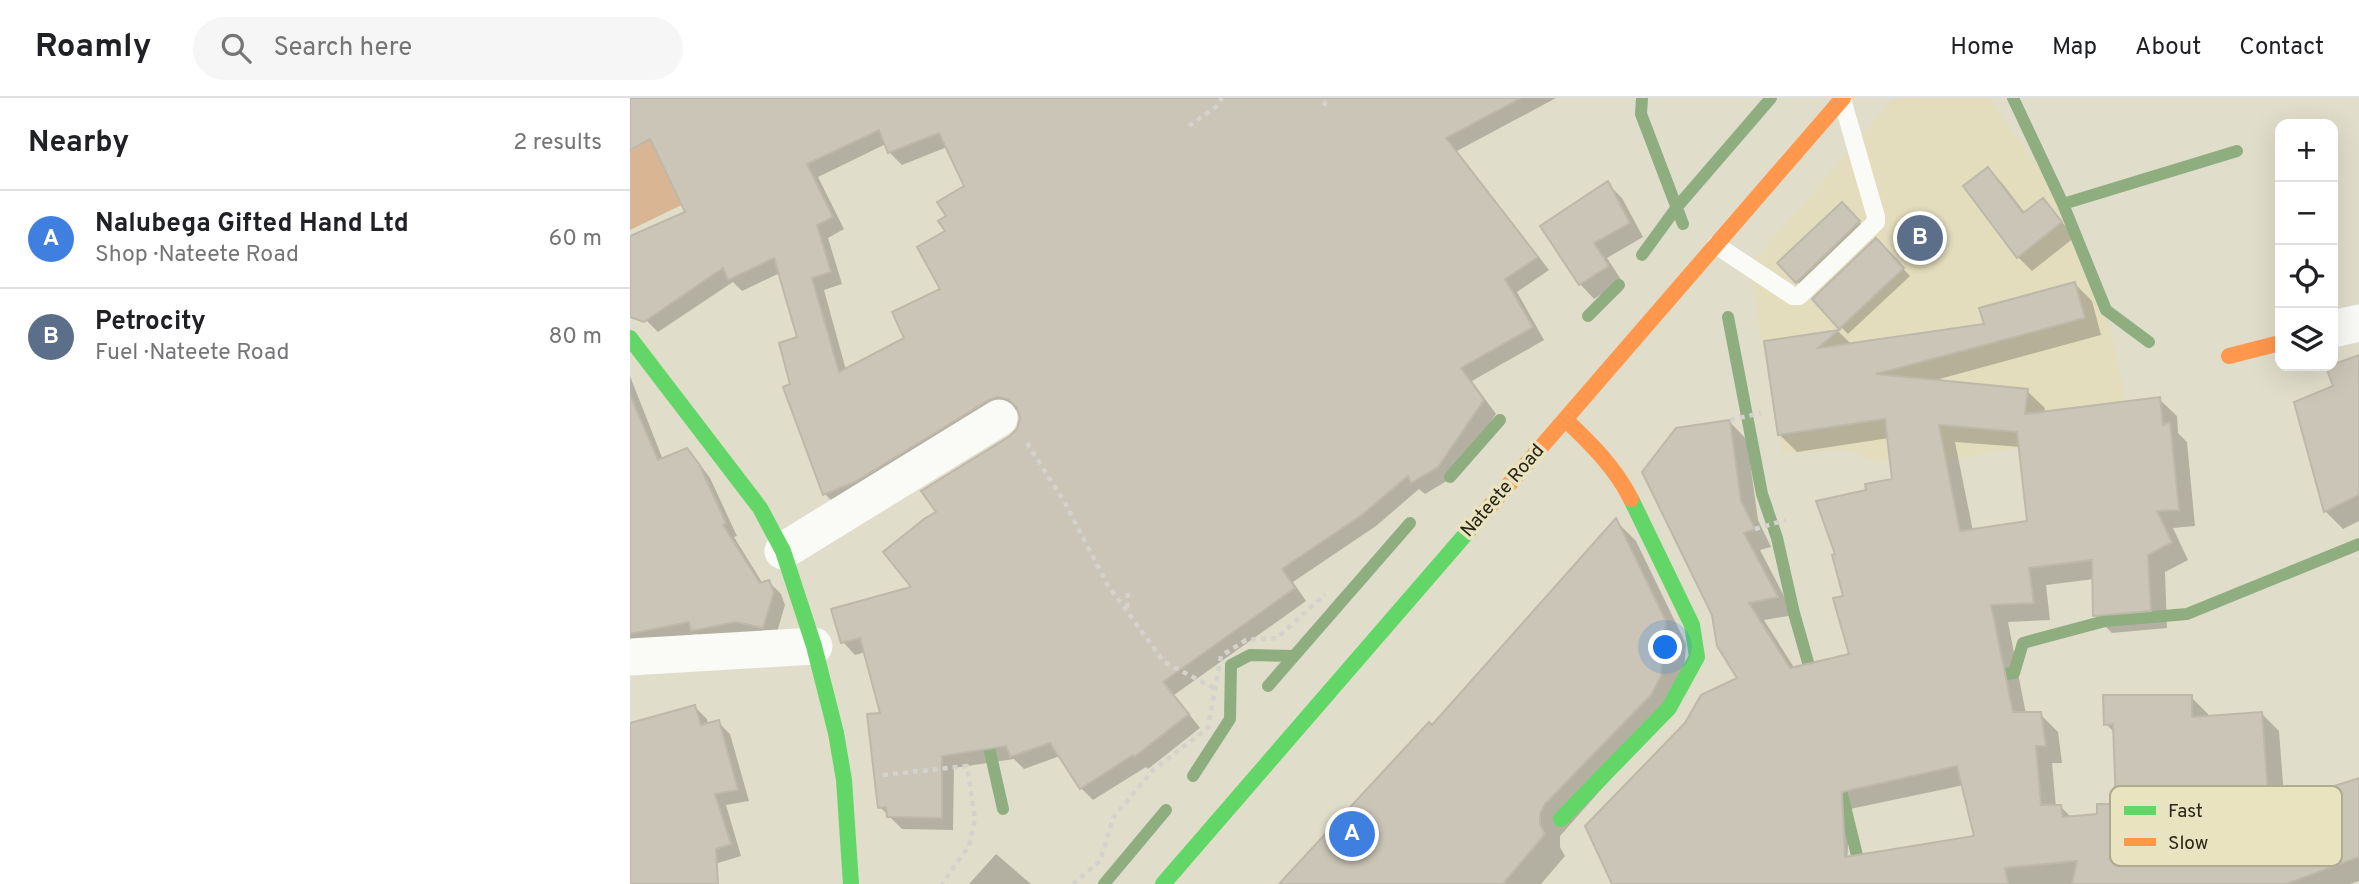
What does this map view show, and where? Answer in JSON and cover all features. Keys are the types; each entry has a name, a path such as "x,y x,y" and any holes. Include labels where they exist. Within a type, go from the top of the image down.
{"street":[{"name":"Nateete Road","path":"1163,884 1843,98"},
{"path":"2338,328 2359,323"},
{"path":"630,338 760,508 783,551 814,646 836,733 844,780 851,884"},
{"path":"2230,356 2275,344"},
{"path":"783,551 999,418"},
{"path":"1561,819 1669,708 1697,657 1692,625 1624,485 1597,450 1565,419"},
{"path":"630,657 814,646"}],"lane":[{"path":"1716,245 1793,296 1799,296 1875,222 1877,218 1843,98"}],"path":[{"path":"1189,126 1216,107 1222,98"},
{"path":"1323,105 1329,98"},
{"path":"1730,421 1761,413"},
{"path":"999,418 1020,432 1065,503 1107,584 1164,662 1216,689"},
{"path":"1755,529 1786,520"},
{"path":"1127,609 1128,588"},
{"path":"1073,884 1100,861 1114,818 1153,770 1208,728 1221,656 1246,640 1277,638 1325,594"},
{"path":"844,780 967,766 975,819 969,846 942,884"}],"shaded area":[{"path":"1894,98 1990,98 2063,204 2106,310 2133,428 1971,456 1876,462 1849,450 1782,454 1749,267"},
{"path":"650,134 696,198 630,230 630,140"}],"building":[{"path":"630,98 1521,98 1446,138 1538,257 1505,279 1533,327 1461,368 1484,400 1438,467 1411,483 1408,476 1363,514 1282,569 1295,588 1163,682 1189,714 1134,757 1133,755 1080,789 1050,743 1010,757 1006,746 942,756 942,818 887,817 886,807 878,808 867,714 880,713 860,638 841,643 831,609 911,587 883,552 936,512 921,491 1017,429 1020,418 1017,408 1008,399 998,397 989,400 855,482 823,495 783,387 790,384 779,343 797,337 774,258 728,280 723,268 644,322 630,317 630,236 685,212 650,139 630,150","holes":["879,130 888,153 939,133 964,186 937,202 946,216 938,221 945,231 917,247 940,289 892,312 904,338 839,372 812,278 831,272 817,225 833,217 807,164"]},
{"path":"1988,167 2023,213 2043,198 2062,222 2017,258 1963,186"},
{"path":"1608,181 1630,223 1594,243 1609,266 1579,285 1540,226"},
{"path":"1842,202 1860,221 1796,283 1777,263"},
{"path":"1876,238 1904,268 1839,329 1812,299"},
{"path":"2075,282 2085,318 1876,374 2028,389 2025,414 2160,397 2163,425 2170,422 2179,510 2157,511 2172,542 2148,555 2151,611 2093,616 2092,560 2029,568 2034,603 1991,605 2013,712 2041,712 2046,746 2036,746 2041,805 2061,805 2063,817 2097,814 2097,804 2110,804 2110,866 2335,866 2286,884 2072,884 2077,861 2005,868 2008,884 1612,884 1585,826 1685,723 1701,695 1737,678 1717,646 1712,615 1642,472 1676,428 1730,420 1741,501 1755,529 1744,533 1778,597 1749,603 1790,668 1849,654 1833,598 1843,596 1832,555 1835,554 1816,501 1866,490 1865,484 1892,479 1885,419 1778,435 1764,341 1839,330 1818,348 1984,324 1979,308","holes":["1939,425 2017,432 2027,521 1960,531","1957,766 1974,836 1845,857 1842,792"]},
{"path":"2359,355 2359,495 2324,512 2294,402 2333,386 2327,371 2338,371 2338,363"},
{"path":"630,395 658,460 687,448 699,464 726,523 723,525 760,583 769,580 774,592 763,628 736,622 691,631 689,622 630,634"},
{"path":"1616,518 1666,621 1661,676 1651,695 1545,804 1540,814 1540,824 1545,834 1503,884 1279,884 1429,722 1432,725"},
{"path":"2103,695 2192,695 2192,717 2262,712 2267,786 2115,786 2113,724 2104,725"},
{"path":"695,705 701,725 719,720 738,790 715,794 731,844 716,849 718,884 630,884 630,723"},
{"path":"2359,778 2359,857 2342,863 2342,786 2334,786"}],"waterway":[{"path":"1642,98 1641,114 1683,224"},
{"path":"1642,255 1677,207 1771,98"},
{"path":"2013,98 2063,204"},
{"path":"2149,342 2106,310 2063,204 2237,151"},
{"path":"1588,316 1619,285"},
{"path":"1728,317 1762,494 1777,538 1813,680"},
{"path":"1450,477 1500,420"},
{"path":"1268,686 1410,523"},
{"path":"1989,676 2014,673 2023,643 2105,621 2187,614 2359,544"},
{"path":"1193,776 1230,719 1231,665 1250,655 1293,656"},
{"path":"986,734 1003,809"},
{"path":"1839,782 1864,884"},
{"path":"1104,884 1166,810"}],"traffic: fast":[{"path":"630,338 760,508 783,551 814,646 836,733 844,780 851,884"},
{"path":"1561,819 1669,708 1697,657 1692,625 1631,499"},
{"path":"1163,884 1484,513"}],"traffic: slow":[{"path":"1484,513 1843,98"},
{"path":"2229,356 2275,344"},
{"path":"1565,419 1610,466 1631,499"}],"place":[{"name":"Petrocity","path":"1920,238"},
{"name":"Nalubega Gifted Hand Ltd","path":"1352,834"}]}
